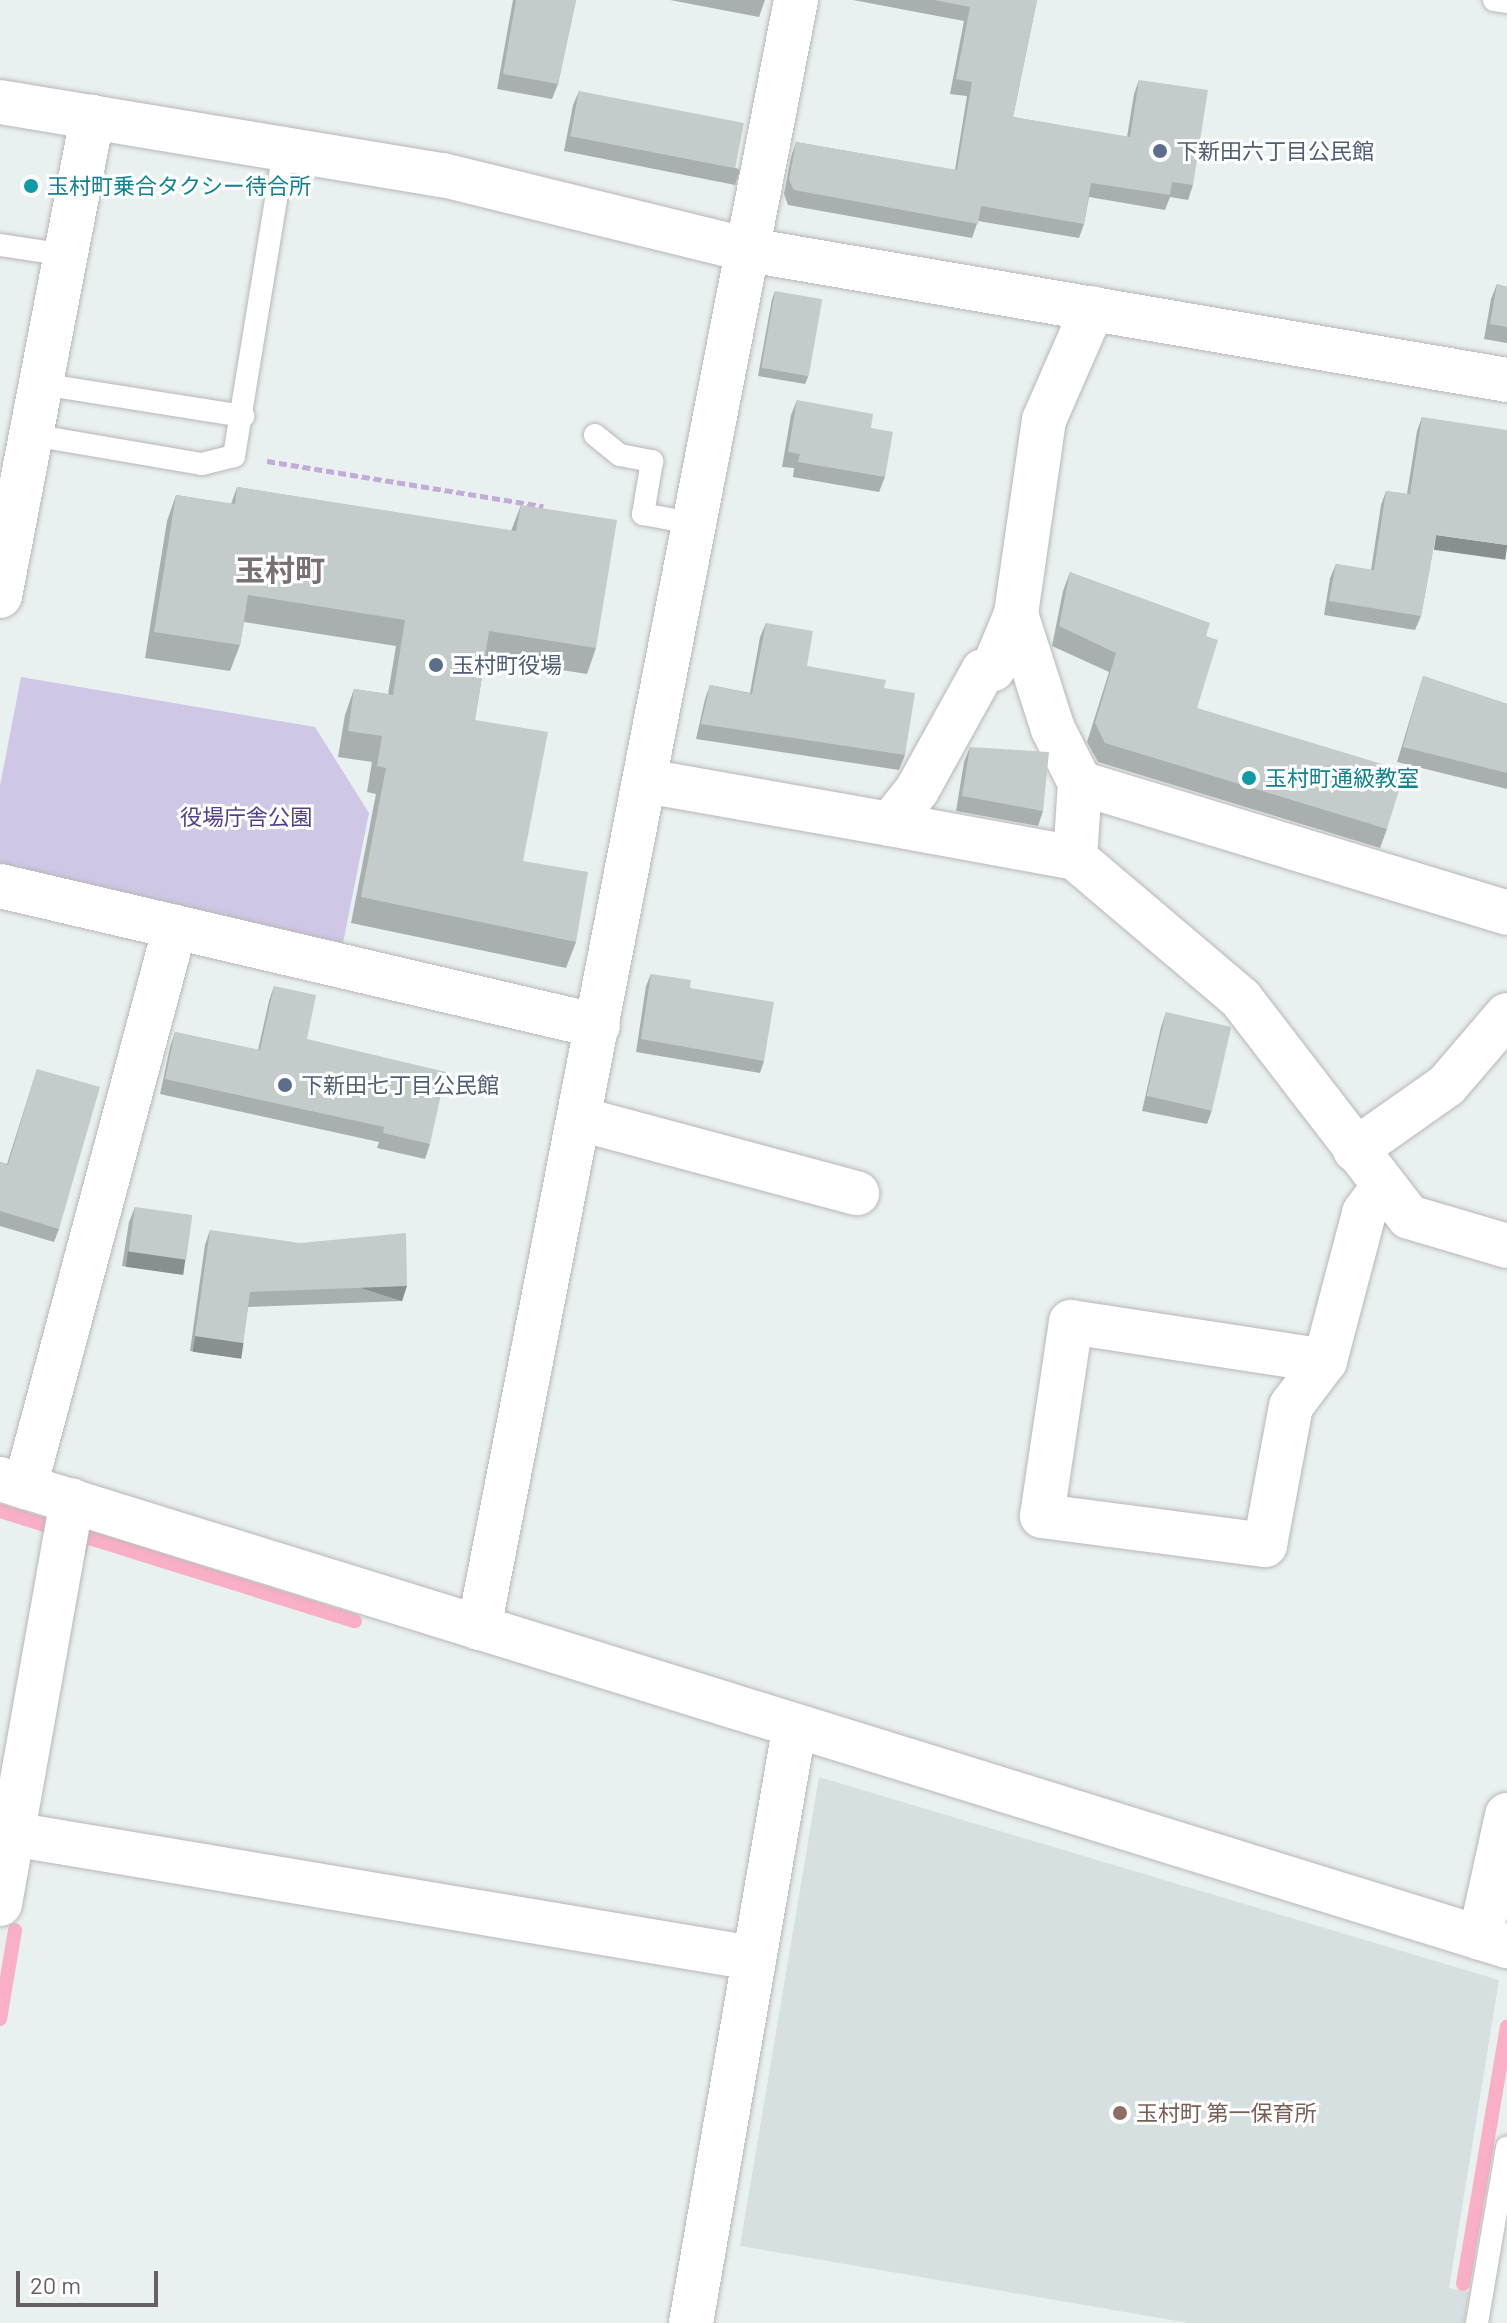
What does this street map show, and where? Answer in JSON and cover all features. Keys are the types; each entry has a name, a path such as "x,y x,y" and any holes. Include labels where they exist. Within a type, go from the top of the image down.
{"street":[{"path":"479,1628 796,0"},
{"path":"0,102 443,175 749,250 1507,380"},
{"path":"2,580 92,117"},
{"path":"890,824 917,790 983,671 993,669 1016,614 1044,420 1093,308"},
{"path":"1016,614 1053,729 1080,783 1075,858"},
{"path":"646,781 1075,858 1241,999 1409,1217 1507,1246"},
{"path":"1080,783 1507,913"},
{"path":"0,886 598,1026"},
{"path":"175,927 12,1483 794,1730 1494,1942 1507,1815"},
{"path":"1355,1150 1447,1085 1507,1015"},
{"path":"580,1119 857,1193"},
{"path":"1325,1361 1071,1322 1042,1516 1265,1545 1291,1406 1325,1361 1364,1213 1383,1187"},
{"path":"0,1904 18,1835 17,1733 72,1500"},
{"path":"691,2323 794,1730"},
{"path":"18,1835 752,1958"}],"lane":[{"path":"1494,0 1507,2"},
{"path":"32,435 202,464 234,456 243,416 284,149"},
{"path":"0,245 66,255"},
{"path":"41,384 243,416"},
{"path":"595,435 620,455 652,461 643,514 696,524"},
{"path":"1477,2323 1507,2148"}],"path":[{"path":"234,456 543,506"}],"shaded area":[{"name":"玉村町 第一保育所","path":"819,1777 1499,1980 1449,2288 1469,2292 1464,2323 1189,2323 740,2246"}],"green space":[{"name":"役場庁舎公園","path":"21,677 315,727 369,813 343,943 0,863 0,786"}],"building":[{"path":"516,0 576,0 558,84 503,74"},
{"path":"934,0 1037,0 1013,117 1130,137 1139,80 1208,90 1193,185 1172,182 1170,195 1091,183 1084,224 981,206 978,224 794,190 789,180 796,142 957,170 972,82 956,79 970,7"},
{"path":"579,91 744,123 735,168 570,136"},
{"path":"1497,284 1507,287 1507,327 1490,324"},
{"path":"775,291 822,299 809,376 761,368"},
{"path":"797,400 873,414 871,428 893,432 885,477 798,462 800,454 788,452"},
{"path":"1422,417 1507,430 1507,545 1436,535 1421,616 1329,601 1336,564 1374,570 1386,491 1410,494"},
{"name":"玉村町役場","path":"237,487 516,531 521,505 617,520 596,648 489,631 475,720 548,732 523,861 588,872 576,942 361,897 386,768 377,766 382,736 348,731 354,689 393,695 405,620 248,595 240,645 154,632 176,495 235,504"},
{"path":"1070,572 1210,623 1206,636 1218,640 1197,708 1405,771 1387,829 1105,743 1095,723 1116,653 1059,626"},
{"path":"766,623 813,631 807,666 886,680 884,688 915,693 905,755 701,724 710,685 752,694"},
{"path":"1423,676 1507,704 1507,773 1403,747"},
{"path":"970,747 1049,752 1043,811 962,796"},
{"path":"651,974 691,980 690,988 774,1002 764,1061 641,1039"},
{"path":"274,986 316,995 307,1039 446,1072 430,1144 383,1133 384,1127 165,1079 175,1032 260,1050"},
{"path":"1166,1012 1231,1027 1212,1111 1147,1096"},
{"path":"37,1069 100,1087 59,1229 0,1211 0,1162 8,1165"},
{"path":"135,1207 192,1215 186,1260 129,1252"},
{"path":"210,1230 300,1243 406,1233 407,1286 250,1292 243,1343 195,1336"}],"waterway":[{"path":"0,1511 45,1525"},
{"path":"80,1550 83,1536 355,1621"},
{"path":"0,2019 15,1930"},
{"path":"1463,2284 1507,2027"}],"place":[{"name":"下新田六丁目公民館","path":"1160,151"},
{"name":"玉村町乗合タクシー待合所","path":"31,186"},
{"name":"玉村町役場","path":"436,665"},
{"name":"玉村町通級教室","path":"1249,778"},
{"name":"下新田七丁目公民館","path":"285,1085"},
{"name":"玉村町 第一保育所","path":"1120,2113"}],"district":[{"name":"玉村町","path":"280,569"}]}
